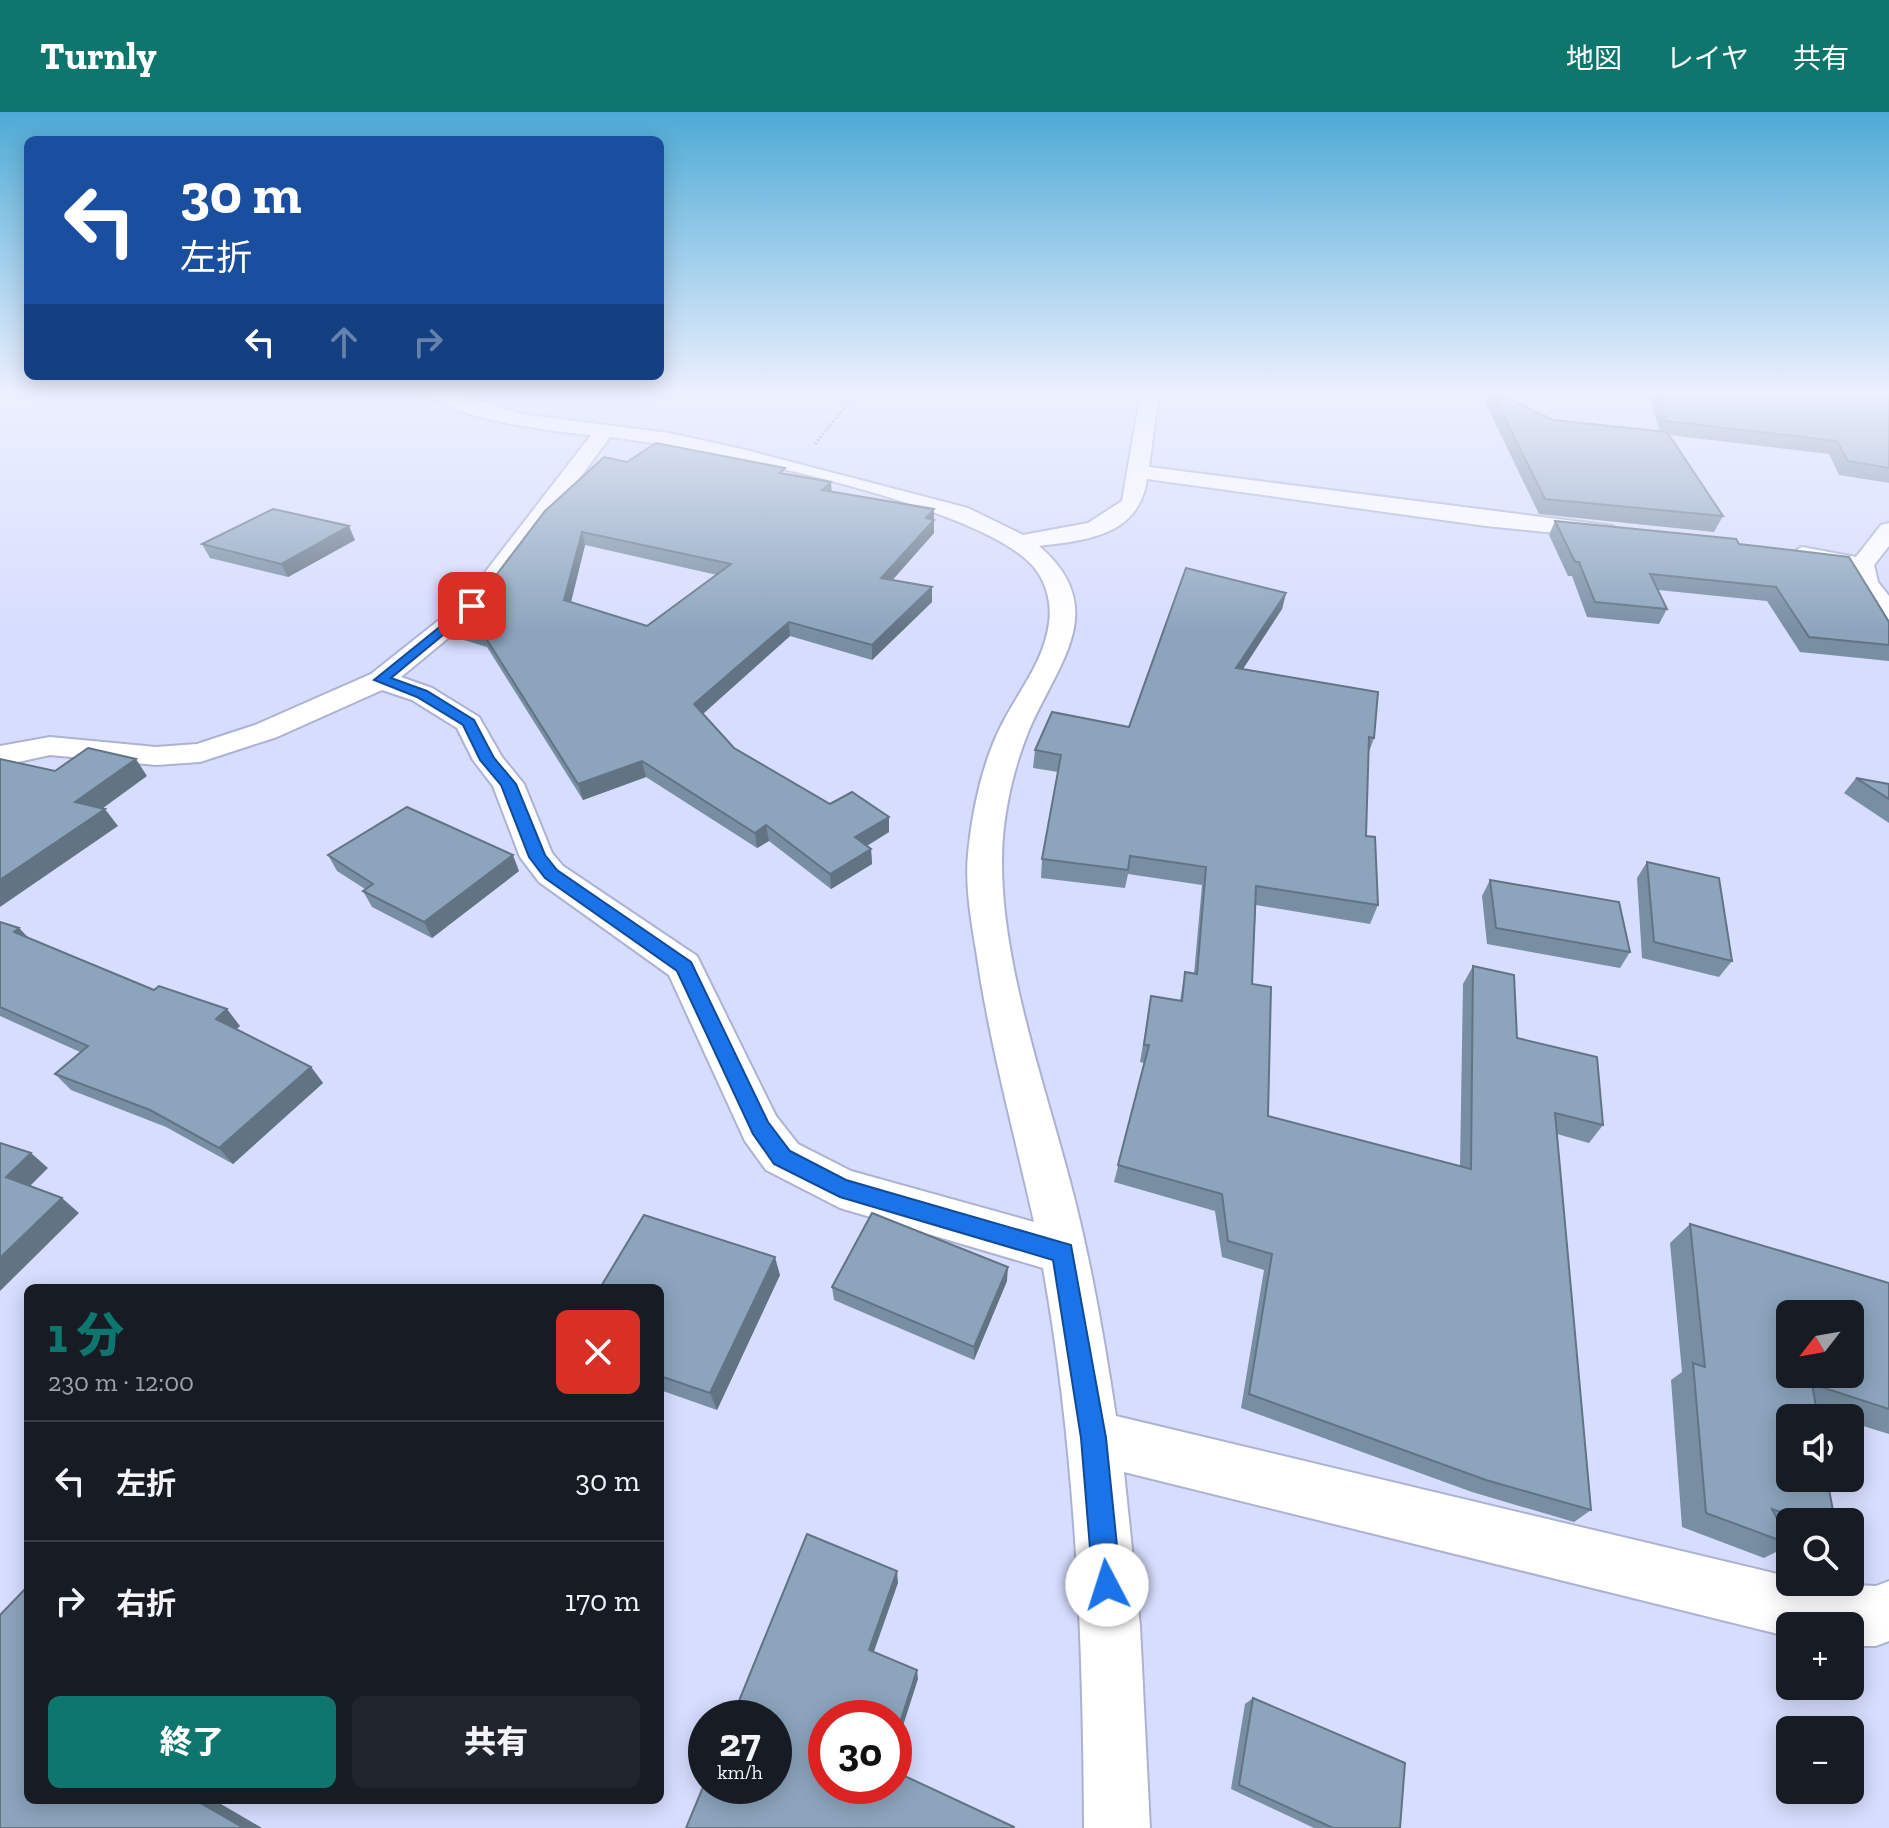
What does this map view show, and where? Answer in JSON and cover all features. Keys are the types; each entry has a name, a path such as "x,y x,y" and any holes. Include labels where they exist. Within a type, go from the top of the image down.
{"street":[{"path":"0,757 19,750 50,746 156,756 200,753 266,731 381,680 472,606 573,472"},
{"path":"807,472 960,513 997,528 1042,560 1059,581 1062,627 1057,649 1013,732 987,834 984,870 1002,993 1063,1252 1094,1438 1115,1673 1117,1828"},
{"path":"1020,542 1104,526 1124,514 1133,502 1139,472"},
{"path":"1140,472 1486,519 1622,533"},
{"path":"1862,565 1889,530"},
{"path":"1772,549 1862,565"},
{"path":"1862,565 1866,582 1889,614"},
{"path":"381,680 422,694 469,723 488,760 508,784 537,857 551,874 684,966 760,1128 782,1157 840,1188 1063,1252"},
{"path":"1094,1438 1826,1616 1876,1616 1889,1611"}],"building":[{"path":"588,472 781,472 831,482 822,490 934,509 926,518 934,520 881,578 932,587 872,645 789,622 694,704 734,748 830,804 852,792 889,817 855,837 871,849 830,874 766,825 755,833 642,761 578,784 482,632 449,623 485,599 491,582 545,511","holes":["582,532 731,564 647,626 564,600"]},
{"path":"1532,472 1694,472 1723,516 1545,499"},
{"path":"273,509 349,526 281,564 202,544"},
{"path":"1555,521 1736,539 1739,544 1849,557 1889,622 1889,645 1809,637 1776,587 1650,574 1667,609 1595,602 1579,562 1575,562"},
{"path":"1186,568 1286,593 1236,668 1378,692 1374,738 1369,737 1366,836 1375,837 1378,905 1256,886 1252,984 1271,987 1268,1116 1471,1169 1473,966 1514,975 1517,1038 1597,1057 1603,1125 1555,1113 1591,1510 1486,1480 1249,1394 1272,1254 1228,1241 1222,1194 1118,1165 1149,1045 1144,1045 1151,996 1182,1001 1185,972 1197,974 1206,867 1130,856 1128,870 1042,859 1061,755 1035,750 1052,712 1129,727"},
{"path":"88,748 136,759 75,802 105,809 0,880 0,759 55,771"},
{"path":"1856,778 1889,784 1889,799"},
{"path":"407,807 513,855 424,922 363,891 373,884 328,855"},
{"path":"1647,862 1719,878 1732,961 1654,942"},
{"path":"1490,880 1619,902 1630,952 1496,928"},
{"path":"0,922 19,928 14,932 154,990 159,986 227,1009 216,1019 311,1067 219,1148 150,1110 55,1074 88,1046 0,1007"},
{"path":"0,1143 31,1153 6,1177 62,1198 0,1258"},
{"path":"872,1213 1008,1267 974,1347 832,1287"},
{"path":"644,1215 775,1257 710,1393 664,1377 664,1284 602,1284"},
{"path":"1690,1224 1889,1283 1889,1409 1824,1388 1864,1388 1864,1300 1776,1300 1776,1388 1813,1388 1816,1404 1776,1404 1776,1492 1830,1492 1832,1508 1772,1509 1776,1517 1776,1539 1706,1513 1693,1363 1705,1367"},
{"path":"807,1534 897,1571 869,1650 917,1670 907,1700 808,1700 808,1804 912,1804 912,1779 1014,1828 686,1828 696,1804 792,1804 792,1700 739,1700"},
{"path":"24,1590 24,1804 202,1804 242,1827 0,1828 0,1615"},
{"path":"1253,1698 1405,1763 1400,1828 1333,1828 1239,1785"}],"route":[{"path":"472,606 381,680 422,694 469,723 488,760 508,784 537,857 551,874 684,966 760,1128 782,1157 840,1188 1063,1252 1094,1438 1107,1585"}]}
